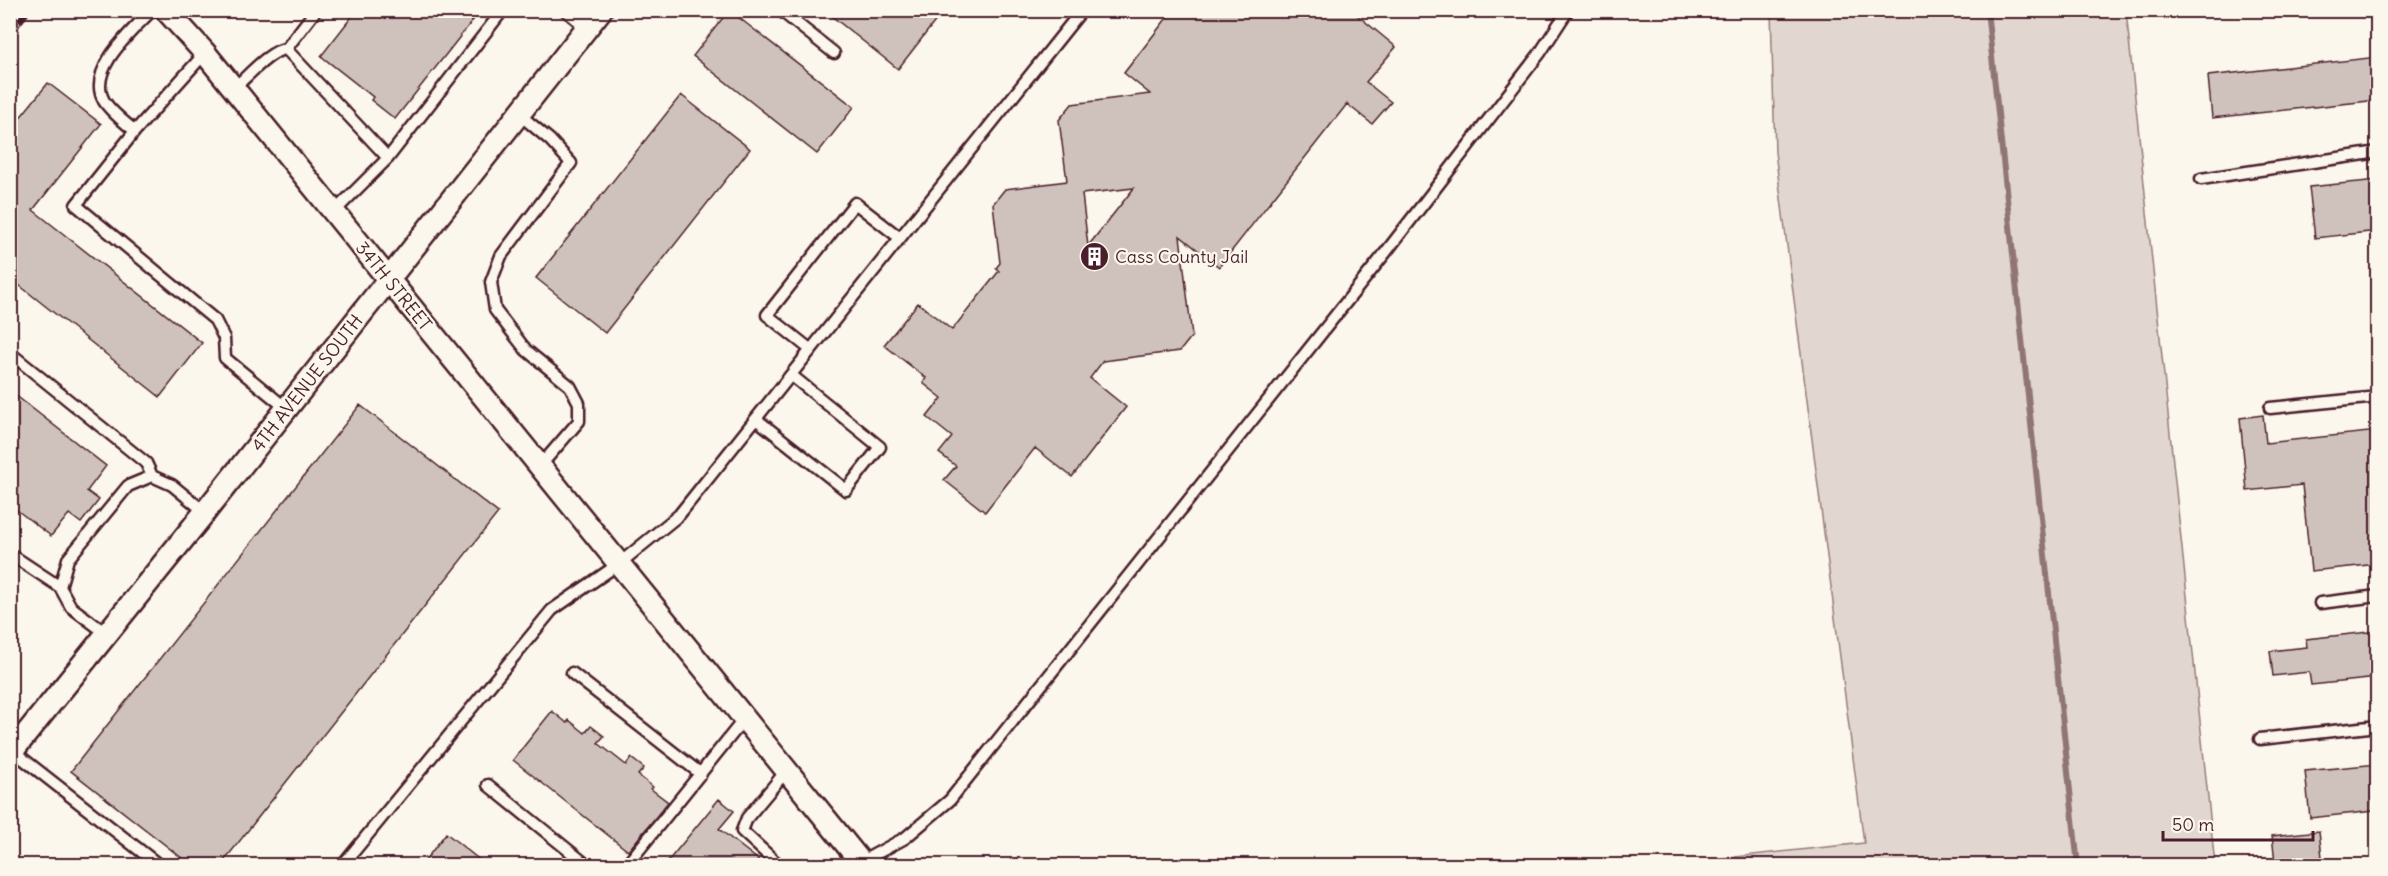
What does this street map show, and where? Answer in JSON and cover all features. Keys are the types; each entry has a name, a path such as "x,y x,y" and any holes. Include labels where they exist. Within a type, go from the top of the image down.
{"street":[{"name":"34TH STREET","path":"166,10 205,53 863,864"},
{"name":"4TH AVENUE SOUTH","path":"12,752 287,409 601,10"}],"lane":[{"path":"135,131 114,113 103,99 99,83 108,61 152,10"},
{"path":"286,50 316,10"},
{"path":"334,212 388,158 503,10"},
{"path":"565,10 587,28"},
{"path":"780,10 834,53"},
{"path":"342,866 552,610 620,562 679,515 1082,10"},
{"path":"863,864 905,838 950,800 1386,252 1540,53 1568,10"},
{"path":"233,89 262,62 280,49 286,50 388,158"},
{"path":"205,53 135,131 76,206 215,320 224,338 225,358 287,409"},
{"path":"519,114 550,140 571,163 501,256 491,282 495,310 526,350 570,386 579,403 579,421 541,465"},
{"path":"2201,179 2378,152"},
{"path":"811,350 767,315 855,203 900,238"},
{"path":"10,353 146,463 152,476 172,485 205,512"},
{"path":"756,419 846,490 880,447 790,375"},
{"path":"2270,408 2378,397"},
{"path":"60,587 68,559 128,486 152,476"},
{"path":"10,554 60,587 71,607 107,634"},
{"path":"2320,603 2378,596"},
{"path":"572,673 701,774"},
{"path":"626,866 745,718"},
{"path":"2260,739 2378,726"},
{"path":"12,752 160,866"},
{"path":"780,866 742,831 747,818 787,770"},
{"path":"488,785 588,866"}],"shaded area":[{"path":"1771,11 2126,11 2215,865 1721,865 1726,858 1864,843 1775,152"}],"building":[{"path":"357,10 481,10 395,119 371,100 373,97 321,56"},
{"path":"729,10 854,107 817,154 693,56"},
{"path":"824,10 944,10 898,69"},
{"name":"Cass County Jail","path":"1173,10 1351,10 1396,47 1366,82 1391,102 1372,124 1347,104 1219,267 1180,236 1192,336 1180,351 1103,361 1090,378 1126,407 1072,477 1035,448 985,512 944,480 956,466 939,453 952,437 927,417 942,398 923,383 926,378 884,345 918,303 952,330 999,271 996,268 1000,263 993,204 1005,189 1067,181 1059,120 1072,104 1150,94 1124,73","holes":["1134,188 1088,246 1082,194"]},
{"path":"2378,57 2378,100 2212,118 2208,76"},
{"path":"48,83 101,124 33,210 202,343 160,397 10,278 10,130"},
{"path":"681,95 750,149 605,333 536,278"},
{"path":"2378,180 2378,231 2315,238 2309,187"},
{"path":"10,391 106,466 87,491 99,500 81,523 69,514 51,536 10,505"},
{"path":"360,405 498,513 220,866 192,866 71,771"},
{"path":"2263,415 2266,443 2378,431 2378,564 2311,571 2302,485 2247,491 2240,418"},
{"path":"2378,631 2378,678 2311,685 2309,672 2273,676 2270,651 2307,647 2306,639"},
{"path":"552,711 567,723 569,720 585,733 591,726 604,736 598,743 626,765 631,758 644,768 638,775 668,802 628,851 513,760"},
{"path":"2378,764 2378,793 2372,794 2374,811 2310,818 2305,771"},
{"path":"719,799 734,811 719,829 766,866 664,866"},
{"path":"2319,831 2322,857 2275,862 2272,836"},
{"path":"446,833 487,866 421,866"}],"waterway":[{"path":"1987,10 2078,866"},
{"path":"2066,866 2078,864"}],"railway":[{"path":"10,33 28,10"}],"place":[{"name":"Cass County Jail","path":"1094,256"}]}
